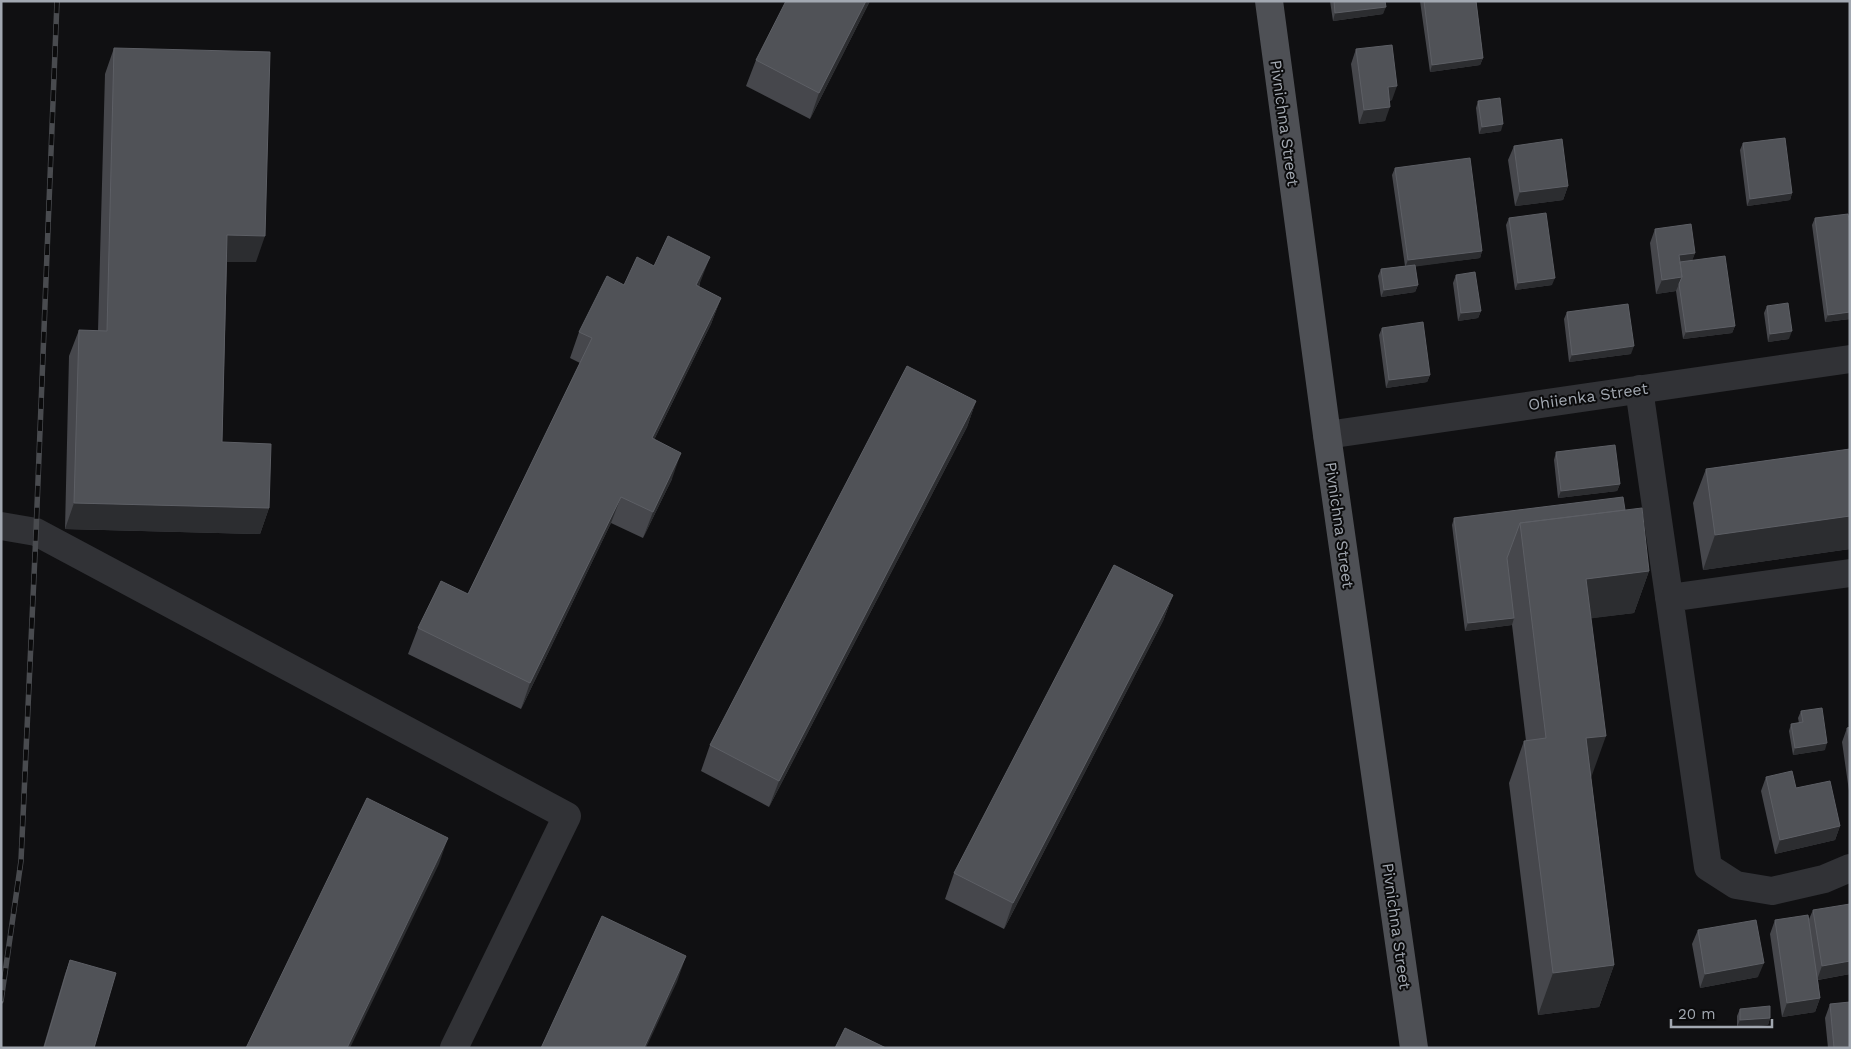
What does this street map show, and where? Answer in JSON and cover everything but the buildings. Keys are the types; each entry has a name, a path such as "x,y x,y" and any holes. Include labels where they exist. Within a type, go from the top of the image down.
{"main road":[{"name":"Pivnichna Street","path":"1269,1 1327,435 1414,1048"}],"street":[{"name":"Ohiienka Street","path":"1327,435 1850,359"},
{"path":"1639,389 1708,867 1736,885 1772,891 1824,879 1850,868"},
{"path":"1,526 36,532 567,816 454,1048"},
{"path":"1669,598 1850,573"}],"railway":[{"path":"1,1001 21,861 57,1"}]}
